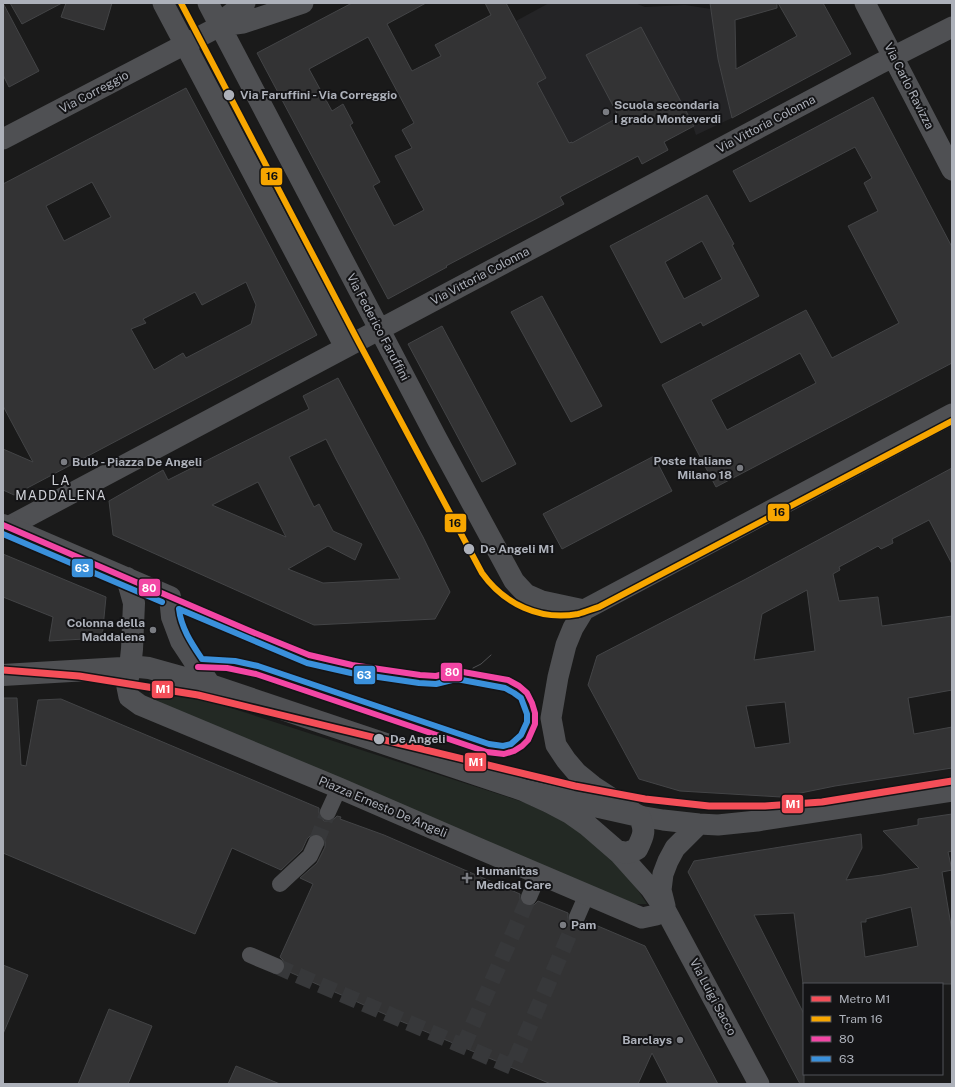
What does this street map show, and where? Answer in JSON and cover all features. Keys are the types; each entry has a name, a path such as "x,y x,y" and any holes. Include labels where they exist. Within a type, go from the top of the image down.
{"street":[{"path":"163,3 345,347"},
{"name":"Via Federico Faruffini","path":"208,3 440,445 514,581 526,594 542,601 584,610"},
{"path":"220,26 228,16 245,3"},
{"path":"220,26 243,23 302,3"},
{"name":"Via Carlo Ravizza","path":"866,3 952,170"},
{"name":"Via Correggio","path":"3,139 220,26"},
{"name":"Via Vittoria Colonna","path":"5,526 952,26"},
{"path":"617,851 627,852 637,849 643,838 644,825 639,816 593,786 577,773 556,745 551,718 558,677 566,646 573,628 584,610 952,414"},
{"path":"5,526 170,597 172,617 181,641 210,685"},
{"name":"Piazza Ernesto De Angeli","path":"127,578 134,603 132,649 128,687 129,697 140,705 339,788 642,918 666,911"},
{"path":"3,675 139,667 149,668 210,685 523,790 663,820 718,825 757,821 952,791"},
{"path":"328,812 339,788"},
{"path":"523,790 570,813 588,825 617,851 651,889 666,911"},
{"path":"666,911 660,890 663,874 675,848 699,824"},
{"path":"280,884 310,856 316,843"},
{"path":"528,897 539,874"},
{"path":"577,917 587,894"},
{"name":"Via Luigi Sacco","path":"666,911 759,1084"},
{"path":"250,955 276,966"}],"shaded area":[{"name":"Scuola secondaria I grado Monteverdi","path":"549,3 635,3 645,7 685,5 711,9 718,59 732,118 696,135 693,126 664,142 668,150 642,164 638,156 560,197 564,204 530,223 473,117 546,78 516,21"},
{"path":"148,687 200,698 526,803 567,823 605,851 625,871 647,904 626,904 152,703"}],"building":[{"path":"3,3 39,71 9,87 3,75"},
{"path":"10,3 62,3 22,24"},
{"path":"66,3 112,3 104,30 61,17"},
{"path":"352,3 426,3 387,24 412,71 441,56 435,45 491,15 485,3 506,3 546,78 537,83 569,143 572,143 619,117 586,55 641,27 694,126 664,142 668,150 642,164 638,156 560,197 564,204 446,266 447,267 388,299 257,53","holes":["368,37 414,123 402,130 412,148 395,156 424,210 394,226 373,186 380,182 350,125 353,123 343,104 332,111 309,69"]},
{"path":"710,3 777,3 777,8 735,20 736,69 797,36 778,3 823,3 851,54 732,118 718,59"},
{"path":"186,88 317,335 14,495 3,490 3,449 33,462 3,406 3,184","holes":["92,182 111,217 64,241 46,206","246,282 256,305 251,324 186,358 183,353 154,370 131,329 146,323 143,319 195,292 202,305"]},
{"path":"873,97 952,247 952,363 716,487 662,385 806,310 832,358 899,323 848,226 878,211 864,183 872,178 855,147 750,202 733,171","holes":["800,353 816,383 727,430 711,400"]},
{"path":"707,195 734,244 732,245 759,296 703,326 701,322 661,343 610,246","holes":["702,241 722,279 684,299 665,262"]},
{"path":"542,296 602,406 571,422 511,312"},
{"path":"442,326 516,464 482,482 408,344"},
{"path":"338,378 423,537 450,592 435,619 314,625 113,535 109,501 163,470 168,480 309,409 303,396","holes":["326,439 336,459 400,579 323,583 288,569 328,546 355,560 362,544 333,531 319,504 314,507 289,457","258,482 286,537 212,505"]},
{"path":"654,456 672,491 562,549 543,514"},
{"path":"952,468 952,564 929,520 892,539 893,543 881,549 878,546 839,567 840,570 833,574 839,601 878,597 882,626 952,616 952,690 908,698 914,734 952,727 952,768 835,786 781,797 680,791 639,779 588,685 597,656 744,580","holes":["807,590 815,651 754,660 762,614","785,702 790,743 755,748 746,706"]},
{"path":"3,554 106,597 102,638 49,641 53,617 3,597"},
{"path":"3,698 17,698 21,765 26,766 38,700 61,699 319,808 320,817 324,821 333,820 337,816 341,817 340,819 384,835 520,894 521,902 526,906 534,905 538,901 568,913 569,922 574,926 582,925 586,921 645,946 718,1084 668,1084 652,1053 638,1084 551,1084 398,1020 285,970 285,964 280,957 313,884 300,878 317,863 325,847 324,838 320,834 310,836 302,850 281,870 232,848 195,934 3,853"},
{"path":"952,814 952,851 948,852 952,870 942,872 952,931 952,984 803,984 794,913 754,915 803,1012 804,1084 800,1084 688,872 694,861 861,834 862,848 846,880 919,868 883,831 918,825 918,819","holes":["911,907 918,946 865,957 861,922 866,922 866,919"]},
{"path":"3,965 28,975 3,1034"},
{"path":"109,1009 152,1026 128,1084 78,1084"},
{"path":"236,1066 280,1084 228,1084"}],"tunnel":[{"path":"316,843 328,812"},
{"path":"463,1047 529,897"},
{"path":"276,966 512,1067 577,917"}],"tram line":[{"name":"16","path":"181,3 358,341 482,573 501,593 524,608 550,615 564,616 578,614 599,607 952,421"},
{"path":"473,668 481,664 491,655"}],"metro line":[{"name":"M1","path":"3,670 79,676 198,695 575,786 645,799 709,806 765,806 822,802 952,781"}],"transit line":[{"name":"80","path":"3,525 309,655 352,665 420,675 436,676 451,672 463,672 508,680 519,686 527,693 535,713 535,724 528,740 514,751 504,754 487,752 256,674 227,668 198,667"},
{"name":"63","path":"3,534 162,602"},
{"name":"63","path":"179,609 307,663 351,673 419,683 436,684 452,680 462,680 505,688 521,698 527,714 527,722 521,735 511,744 503,746 489,744 258,666 235,661 202,659 191,642 182,623 179,609"}],"place":[{"name":"Via Faruffini - Via Correggio","path":"229,95"},
{"name":"Scuola secondaria I grado Monteverdi","path":"606,112"},
{"name":"Bulb - Piazza De Angeli","path":"64,462"},
{"name":"Poste Italiane Milano 18","path":"740,468"},
{"name":"De Angeli M1","path":"469,549"},
{"name":"Colonna della Maddalena","path":"153,630"},
{"name":"De Angeli","path":"379,739"},
{"name":"Humanitas Medical Care","path":"467,878"},
{"name":"Pam","path":"563,925"},
{"name":"Barclays","path":"680,1040"}],"district":[{"name":"LA MADDALENA","path":"61,488"}]}
